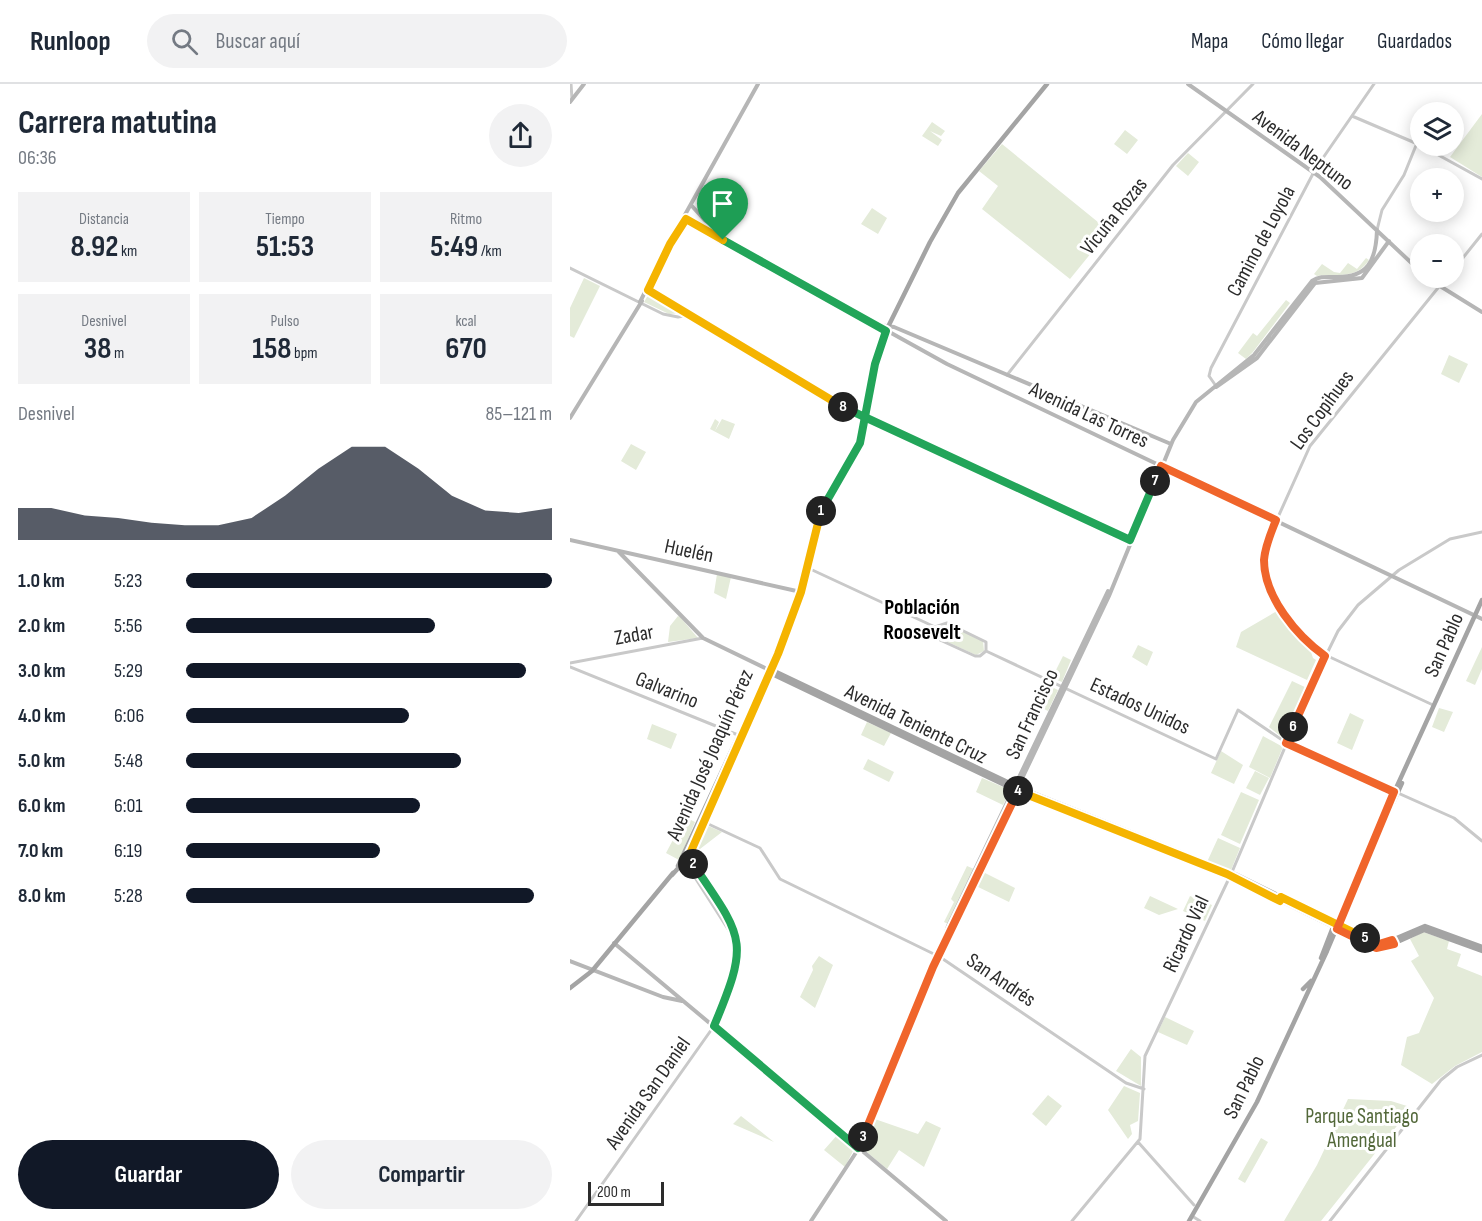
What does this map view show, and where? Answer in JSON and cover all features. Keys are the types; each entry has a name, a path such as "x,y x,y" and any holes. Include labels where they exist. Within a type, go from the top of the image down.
{"main road":[{"path":"571,99 584,84"},
{"path":"570,417 640,302 758,84"},
{"name":"Avenida José Joaquín Pérez","path":"570,988 592,970 686,860 770,670 801,592 821,511 856,451 866,419 875,364 887,328 930,242 958,193 1047,84"},
{"name":"Avenida Neptuno","path":"1188,84 1314,172 1410,261"},
{"name":"Avenida Las Torres","path":"691,205 723,240"},
{"path":"670,244 686,219 687,213"},
{"name":"Avenida Las Torres","path":"686,219 872,323 887,328 947,364 1482,619"},
{"name":"San Francisco","path":"811,1221 858,1148 941,949 945,933 1109,591 1171,444 1194,405 1254,355 1312,280 1319,277 1351,277 1362,272 1374,254 1377,230"},
{"name":"San Francisco","path":"1216,387 1241,372 1257,358 1314,284 1320,281 1353,281 1362,278 1389,241"},
{"path":"1441,288 1482,312"},
{"path":"887,328 1007,375 1171,444"},
{"name":"Avenida Teniente Cruz","path":"570,540 618,551 703,638 1016,788 1231,874 1376,948 1424,930 1482,949"},
{"name":"Huelén","path":"623,555 801,592"},
{"name":"San Pablo","path":"1336,926 1346,910 1387,811 1482,600"},
{"name":"Avenida José Joaquín Pérez","path":"672,875 702,822"},
{"path":"686,860 690,843"},
{"name":"San Pablo","path":"1191,1219 1238,1144 1336,926 1346,910"},
{"path":"615,944 946,1221"},
{"path":"570,961 663,996 683,1001"},
{"path":"1303,989 1313,979"},
{"path":"1271,1071 1272,1081"},
{"path":"1214,1180 1220,1178"},
{"path":"1191,1219 1194,1204"}],"street":[{"path":"570,84 571,99"},
{"name":"Vicuña Rozas","path":"1007,375 1173,165 1253,84"},
{"name":"Camino de Loyola","path":"1216,387 1209,376 1211,368 1314,172 1374,84"},
{"path":"1352,116 1410,140"},
{"path":"1377,230 1383,210 1414,156"},
{"path":"1441,156 1482,179"},
{"path":"1464,256 1482,234"},
{"path":"570,268 669,316 690,314"},
{"name":"Los Copihues","path":"1435,705 1325,656 1291,621 1270,590 1264,558 1276,520 1313,442 1436,288"},
{"path":"646,290 866,419 1130,540"},
{"name":"Ricardo Vial","path":"1138,1142 1142,1128 1146,1054 1231,874 1325,656 1352,611 1391,575 1447,541 1482,532"},
{"path":"807,568 935,627 942,625"},
{"name":"Estados Unidos","path":"942,625 948,623 983,639 987,644 986,651"},
{"path":"938,633 942,625"},
{"name":"Estados Unidos","path":"935,627 941,640 976,656 986,651"},
{"name":"Zadar","path":"572,663 703,638"},
{"name":"Estados Unidos","path":"986,651 1216,759 1238,710 1286,743"},
{"name":"Galvarino","path":"572,663 575,668 740,736"},
{"name":"Galvarino","path":"572,663 580,670"},
{"path":"1286,743 1454,818 1482,840"},
{"name":"San Andrés","path":"702,822 760,848 780,879 938,956 1129,1085 1144,1089"},
{"name":"Avenida San Daniel","path":"576,1221 714,1026 736,969 736,941 686,860"},
{"path":"1330,1221 1440,1080 1457,1067 1482,1055"},
{"path":"1072,1221 1138,1142 1194,1204"},
{"path":"1191,1219 1200,1221"}],"green space":[{"path":"1482,114 1482,177 1450,157 1464,156 1464,138"},
{"path":"932,122 945,131 941,136 930,131 942,140 938,146 922,136"},
{"path":"1125,130 1138,140 1127,154 1114,144"},
{"path":"1002,144 1109,231 1070,279 982,209 998,186 979,171"},
{"path":"1188,153 1199,162 1188,176 1176,166"},
{"path":"872,208 887,218 878,234 861,224"},
{"path":"1366,258 1369,260 1364,266 1352,273 1317,276 1314,274 1322,264 1340,273 1348,263 1357,269"},
{"path":"584,278 600,286 574,338 570,336 570,308"},
{"path":"650,292 683,313 669,314 644,302"},
{"path":"1286,300 1290,303 1253,352 1246,359 1238,353 1253,333 1257,336"},
{"path":"1449,355 1468,364 1459,383 1441,374"},
{"path":"715,419 719,422 715,431 722,419 735,424 729,439 710,429"},
{"path":"631,444 646,452 636,470 621,461"},
{"path":"717,574 731,577 726,599 714,593"},
{"path":"1277,611 1309,646 1316,660 1307,680 1236,647 1241,632"},
{"path":"678,616 698,638 668,642 670,626"},
{"path":"947,624 983,641 984,651 976,655 941,639 939,634 943,625"},
{"path":"1138,645 1153,652 1147,666 1132,657"},
{"path":"1482,647 1482,669 1475,685 1466,681"},
{"path":"1063,656 1071,660 1062,682 1052,678"},
{"path":"1292,681 1307,688 1284,739 1269,727"},
{"path":"1048,685 1058,690 1048,711 1038,706"},
{"path":"1439,708 1453,712 1444,732 1432,727"},
{"path":"1350,713 1364,720 1352,750 1337,743"},
{"path":"867,722 891,733 884,746 861,735"},
{"path":"652,724 677,734 671,749 647,739"},
{"path":"1263,736 1283,747 1270,778 1249,767"},
{"path":"1221,751 1243,765 1234,784 1211,773"},
{"path":"868,759 894,772 889,782 863,769"},
{"path":"1255,771 1269,778 1260,795 1246,788"},
{"path":"982,778 1010,790 1003,805 976,792"},
{"path":"1241,792 1259,800 1240,844 1221,835"},
{"path":"685,817 695,822 679,860 666,853"},
{"path":"706,825 722,832 700,849 696,847"},
{"path":"1218,838 1240,848 1231,870 1207,862"},
{"path":"967,866 974,869 948,924 944,922 954,902 951,899"},
{"path":"981,871 1015,888 1009,902 974,885"},
{"path":"1150,896 1178,909 1159,915 1144,908"},
{"path":"1190,896 1212,905 1205,921 1183,911"},
{"path":"1423,932 1449,941 1447,949 1461,954 1457,966 1482,976 1482,1052 1455,1066 1432,1084 1401,1065 1407,1037 1419,1033 1434,998 1411,961 1419,956 1410,939"},
{"path":"819,956 833,965 815,1008 800,997 813,970 812,966"},
{"path":"1165,1017 1194,1031 1187,1045 1158,1032"},
{"path":"1131,1049 1141,1057 1141,1086 1116,1071"},
{"path":"1124,1086 1140,1093 1138,1121 1130,1125 1132,1134 1128,1139 1108,1110"},
{"path":"1048,1095 1062,1106 1046,1126 1032,1114"},
{"name":"Parque Santiago Amengual","path":"1348,1099 1391,1101 1407,1106 1408,1112 1321,1221 1284,1221 1317,1165"},
{"path":"741,1116 774,1142 733,1124"},
{"path":"872,1118 918,1134 926,1121 941,1128 924,1167 899,1150 887,1169 862,1148"},
{"path":"839,1133 855,1147 845,1167 824,1150"},
{"path":"1261,1138 1268,1142 1245,1183 1238,1179"}],"district":[{"name":"Población Roosevelt","path":"922,620"}],"route":[{"path":"723,240 686,219 670,244 648,290 860,417 866,419 868,420 872,421 1130,540 1161,466 1276,520 1264,558 1270,590 1279,607 1304,637 1325,656 1286,743 1394,792 1344,909 1338,925 1337,929 1376,948 1385,948 1394,944 1392,940 1382,944 1373,942 1361,937 1338,925 1324,918 1281,897 1280,901 1227,874 1017,791 941,949 858,1148 714,1026 736,969 738,953 736,936 728,916 688,858 778,654 801,592 821,511 860,443 862,437 866,419 866,416 867,414 875,364 886,331 723,240"}]}
